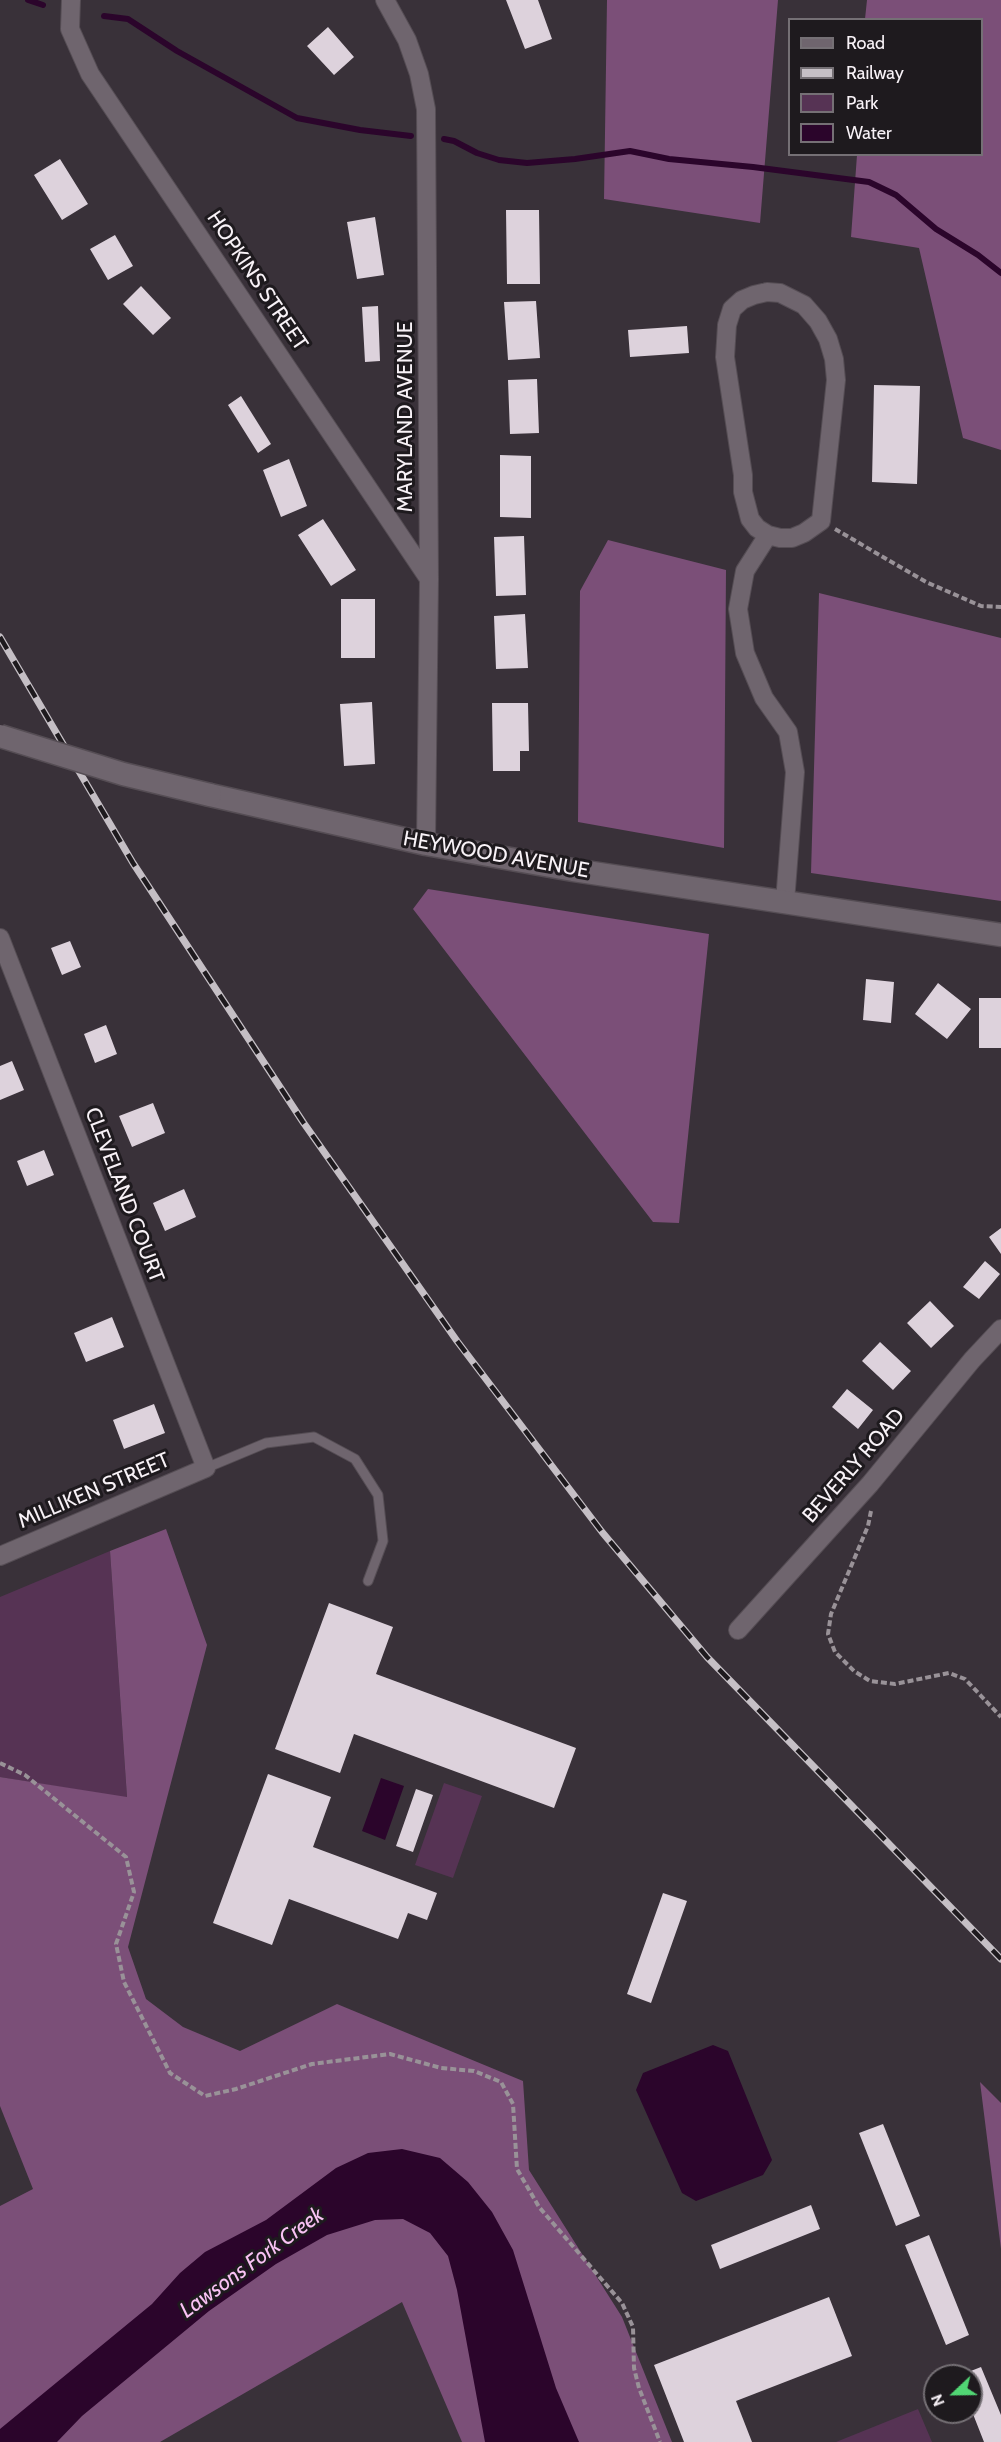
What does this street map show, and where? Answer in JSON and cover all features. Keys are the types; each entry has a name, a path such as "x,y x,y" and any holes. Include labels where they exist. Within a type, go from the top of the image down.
{"street":[{"name":"HOPKINS STREET","path":"71,0 70,29 90,74 429,579"},
{"name":"MARYLAND AVENUE","path":"385,0 407,40 419,74 426,109 429,579 426,844"},
{"path":"780,293 804,305 818,321 828,339 834,358 836,380 821,521 792,538 768,535 757,528 747,510 725,357 726,333 732,309 754,295 780,293"},
{"path":"768,535 745,571 738,609 745,653 764,698 788,732 795,772 785,902"},
{"name":"HEYWOOD AVENUE","path":"0,736 114,772 426,844 573,870 1001,935"},
{"name":"CLEVELAND COURT","path":"0,938 206,1468"},
{"name":"BEVERLY ROAD","path":"738,1630 870,1484 972,1360 1001,1329"},
{"name":"MILLIKEN STREET","path":"0,1556 206,1468"}],"lane":[{"path":"206,1468 266,1443 314,1437 355,1459 378,1495 383,1541 368,1581"}],"path":[{"path":"821,521 926,582 981,606 1001,607"},
{"path":"870,1484 872,1502 868,1526 831,1614 828,1634 835,1652 854,1671 870,1681 895,1684 949,1673 965,1678 1001,1717"},
{"path":"0,1763 25,1775 126,1857 134,1892 116,1944 124,1982 170,2073 205,2096 236,2089 312,2064 390,2054 441,2068 474,2071 501,2082 513,2104 517,2169 538,2207 622,2303 633,2327 634,2368 639,2388 660,2442"}],"green space":[{"path":"110,1551 127,1798 0,1777 0,1597"},
{"path":"444,1783 482,1796 453,1878 415,1865"},
{"path":"918,2409 932,2442 836,2442"}],"shaded area":[{"path":"607,0 778,0 760,223 604,199"},
{"path":"867,0 1001,0 1001,450 963,438 919,248 851,237 857,156 983,156 983,18 865,18"},
{"path":"608,540 726,570 724,848 578,822 580,591"},
{"path":"819,593 1001,638 1001,901 811,873"},
{"path":"428,889 709,934 679,1223 653,1222 413,909"},
{"path":"166,1529 207,1645 128,1947 146,1999 183,2027 240,2051 337,2004 523,2081 529,2170 622,2317 672,2442 462,2442 402,2302 160,2442 0,2442 0,2206 33,2189 0,2106 0,1777 127,1797 110,1551"},
{"path":"980,2082 1001,2103 1001,2249"}],"water":[{"path":"381,1778 404,1786 385,1840 362,1831"},
{"path":"713,2045 728,2051 772,2160 763,2175 696,2201 682,2193 636,2090 643,2073"},
{"name":"Lawsons Fork Creek","path":"402,2149 440,2158 468,2182 492,2212 513,2250 556,2388 579,2442 485,2442 457,2290 448,2256 430,2233 403,2219 375,2220 327,2235 276,2264 209,2311 82,2416 57,2442 0,2442 0,2429 152,2304 180,2273 205,2252 266,2220 336,2168 368,2153"}],"building":[{"path":"506,0 538,0 552,39 525,49"},
{"path":"328,27 354,57 334,75 307,46"},
{"path":"60,159 88,204 62,220 34,175"},
{"path":"506,210 539,210 540,284 507,284"},
{"path":"375,217 384,275 357,279 347,222"},
{"path":"115,235 133,266 108,280 90,249"},
{"path":"141,286 171,318 153,335 123,304"},
{"path":"536,301 540,358 508,360 504,302"},
{"path":"378,306 380,361 365,362 362,307"},
{"path":"687,326 689,353 630,357 628,330"},
{"path":"537,379 539,433 510,434 508,380"},
{"path":"874,385 920,386 917,484 872,482"},
{"path":"241,396 271,444 258,453 228,405"},
{"path":"500,455 531,456 531,518 500,517"},
{"path":"289,459 307,506 281,517 263,470"},
{"path":"323,519 356,570 331,586 298,535"},
{"path":"524,536 526,595 496,596 494,537"},
{"path":"341,599 375,599 375,658 341,658"},
{"path":"525,614 528,668 496,669 494,616"},
{"path":"372,702 375,764 344,766 340,704"},
{"path":"492,703 528,703 529,751 520,751 520,771 493,771"},
{"path":"70,941 81,967 62,975 51,948"},
{"path":"866,979 894,982 891,1023 863,1020"},
{"path":"938,983 971,1009 947,1039 915,1014"},
{"path":"979,998 1001,998 1001,1048 979,1048"},
{"path":"106,1025 117,1054 95,1063 84,1034"},
{"path":"12,1061 24,1090 0,1100 0,1066"},
{"path":"153,1103 165,1133 132,1147 119,1116"},
{"path":"44,1150 54,1175 27,1186 17,1161"},
{"path":"184,1189 196,1217 165,1231 153,1203"},
{"path":"1001,1228 1001,1254 989,1237"},
{"path":"985,1261 1000,1274 979,1299 963,1287"},
{"path":"930,1301 954,1326 931,1348 907,1323"},
{"path":"112,1317 124,1347 86,1362 74,1333"},
{"path":"880,1342 911,1371 893,1390 862,1361"},
{"path":"847,1389 873,1410 858,1429 832,1407"},
{"path":"154,1404 165,1433 124,1449 113,1420"},
{"path":"329,1603 393,1627 376,1674 576,1748 554,1808 354,1734 340,1773 275,1749"},
{"path":"268,1774 331,1797 313,1847 437,1893 427,1920 408,1913 398,1939 289,1899 272,1945 213,1923"},
{"path":"416,1789 433,1795 413,1852 396,1846"},
{"path":"663,1893 687,1901 651,2003 627,1994"},
{"path":"883,2124 920,2216 896,2226 859,2133"},
{"path":"811,2205 820,2229 720,2269 711,2245"},
{"path":"929,2235 969,2335 946,2345 905,2245"},
{"path":"829,2297 852,2356 736,2401 752,2442 684,2442 654,2365"},
{"path":"983,2372 1001,2415 1001,2442 984,2442 977,2424 983,2424"}],"waterway":[{"path":"28,0 43,5"},
{"path":"104,16 128,19 177,51 297,118 360,130 411,136"},
{"path":"444,139 499,160 527,163 630,151 669,159 869,182 896,195 936,229 978,255 1001,273"}],"railway":[{"path":"0,637 133,863 303,1122 457,1341 602,1532 707,1657 1001,1959"}]}
